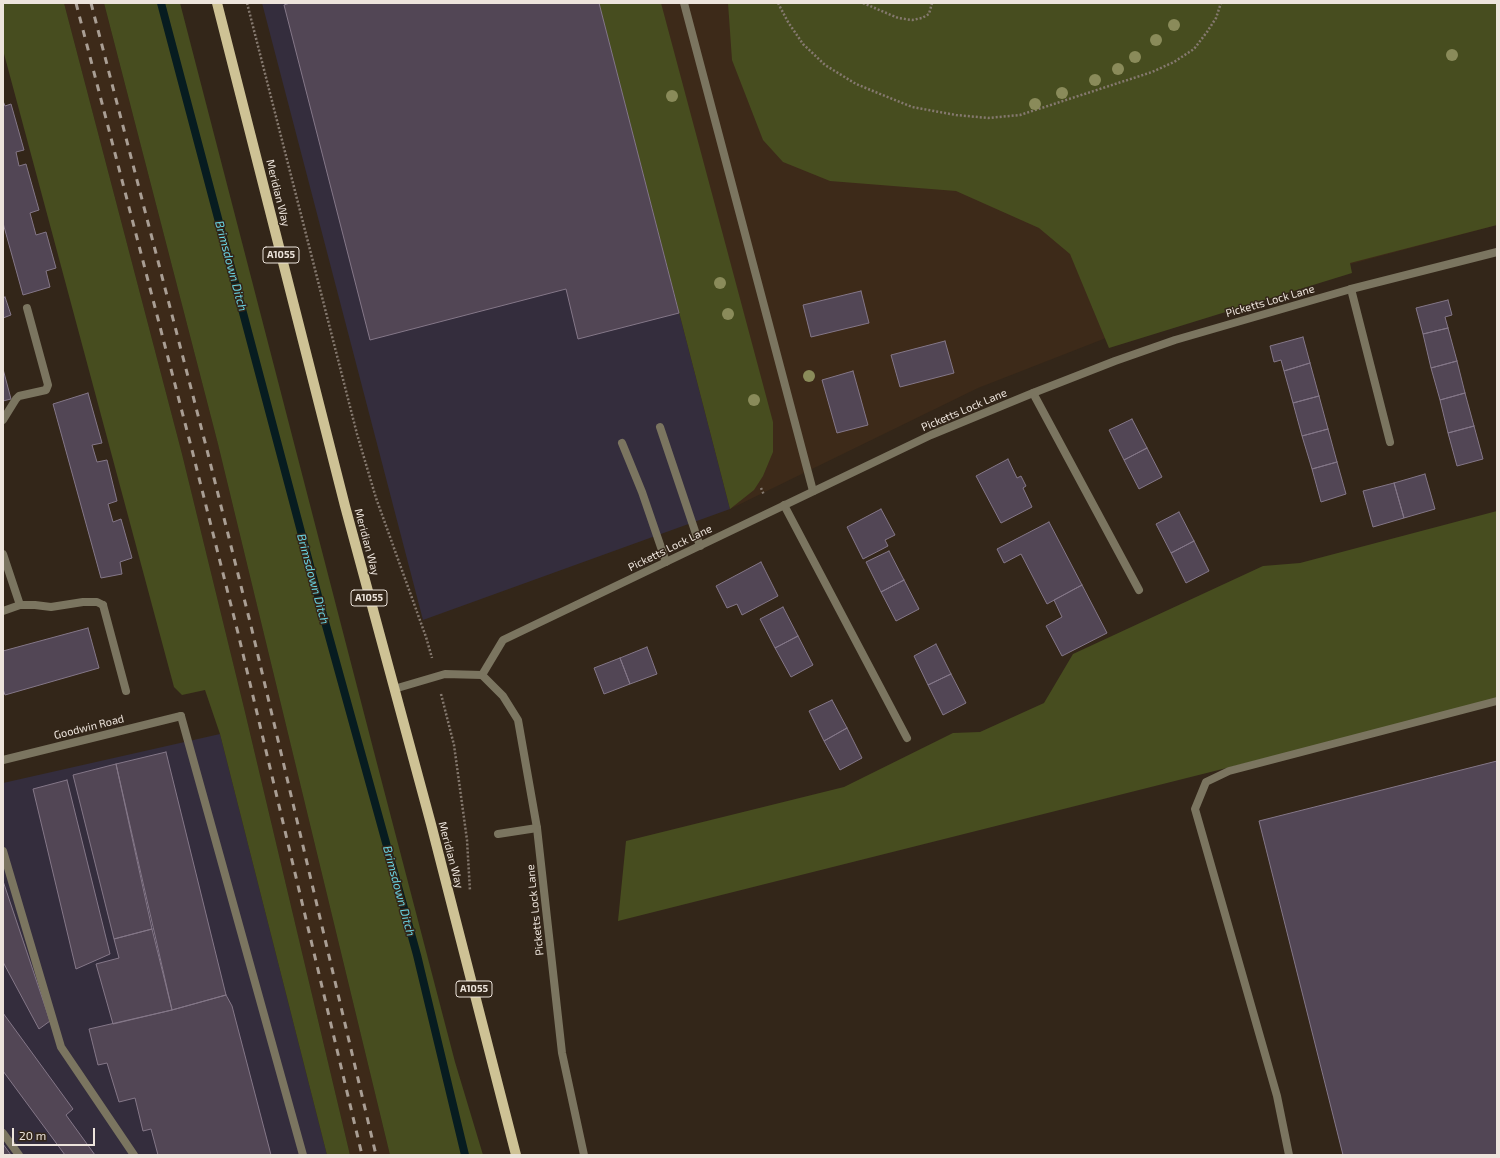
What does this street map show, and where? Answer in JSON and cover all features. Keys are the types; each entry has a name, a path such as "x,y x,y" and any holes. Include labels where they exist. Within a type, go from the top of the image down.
{"main road":[{"name":"Meridian Way","path":"217,3 343,499 431,824 516,1155"}],"street":[{"path":"684,3 813,491"},
{"name":"Picketts Lock Lane","path":"584,1155 562,1054 537,828 518,720 503,696 482,675 503,640 931,435 1032,393 1175,340 1350,289 1497,252"},
{"path":"1350,289 1390,442"},
{"path":"3,420 19,396 46,390 48,385 28,308"},
{"path":"1032,393 1139,590"},
{"path":"660,427 700,546"},
{"path":"622,443 642,492 666,562"},
{"path":"784,505 907,738"},
{"path":"3,554 20,605"},
{"path":"3,612 20,605 51,607 83,602 97,602 103,605 126,691"},
{"path":"394,689 445,674 482,675"},
{"path":"1289,1155 1277,1096 1195,809 1206,782 1229,770 1497,701"},
{"name":"Goodwin Road","path":"3,760 181,716 303,1155"},
{"path":"498,834 537,828"},
{"path":"3,851 61,1047 134,1155"},
{"path":"3,1133 19,1155"}],"path":[{"name":"Meridian Way","path":"247,3 357,434 376,498 426,637"},
{"path":"778,3 788,22 803,44 826,65 856,84 912,107 956,115 988,118 1020,115 1152,72 1174,62 1194,49 1216,18 1221,3"},
{"path":"863,3 898,18 912,20 922,18 930,14 932,3"},
{"name":"Meridian Way","path":"450,727 467,840 470,892"}],"shaded area":[{"path":"64,3 104,3 218,444 390,1155 350,1155 182,454"},
{"path":"262,3 599,3 730,509 423,620"},
{"path":"599,3 1497,3 1497,225 1265,287 1106,338 978,388 730,509"},
{"path":"220,734 327,1155 3,1155 3,783"}],"green space":[{"path":"3,3 64,3 182,454 350,1155 327,1155 220,734 205,690 182,695 174,687 3,50"},
{"path":"104,3 180,3 455,1062 483,1155 390,1155 218,444"},
{"path":"599,3 661,3 773,422 773,452 763,476 754,490 730,509"},
{"path":"728,3 1497,3 1497,225 1350,263 1352,273 1109,348 1070,254 1039,228 956,191 830,181 783,162 763,140 732,60"},
{"path":"1497,511 1497,700 618,921 626,841 844,787 953,733 980,732 1044,703 1073,654 1263,566 1300,563"}],"building":[{"path":"290,3 599,3 679,313 578,339 566,289 370,340 284,5"},
{"path":"3,101 5,106 11,104 24,150 16,152 19,166 26,164 39,210 30,213 36,235 46,232 56,268 46,271 50,287 23,295 3,223"},
{"path":"861,291 869,323 811,337 803,305"},
{"path":"5,297 11,315 3,318 3,298"},
{"path":"1448,300 1452,315 1445,317 1448,328 1423,334 1416,308"},
{"path":"1448,328 1457,361 1431,368 1423,334"},
{"path":"1303,337 1310,363 1284,371 1281,360 1274,362 1270,346"},
{"path":"945,341 954,373 900,387 891,355"},
{"path":"1457,361 1465,393 1440,400 1431,368"},
{"path":"1310,363 1319,396 1293,403 1284,371"},
{"path":"3,369 11,399 3,401"},
{"path":"853,371 868,425 837,433 822,380"},
{"path":"88,393 102,443 92,445 97,462 107,460 117,501 108,504 113,522 121,519 132,558 120,562 122,574 101,578 53,404"},
{"path":"1465,393 1474,426 1448,433 1440,400"},
{"path":"1319,396 1328,429 1302,436 1293,403"},
{"path":"1132,419 1147,448 1124,460 1109,430"},
{"path":"1474,426 1483,459 1457,466 1448,433"},
{"path":"1328,429 1337,462 1312,469 1302,436"},
{"path":"1147,448 1162,477 1139,489 1124,460"},
{"path":"1008,459 1017,478 1021,476 1026,486 1023,488 1032,507 1001,523 976,476"},
{"path":"1337,462 1346,494 1321,502 1312,469"},
{"path":"1425,474 1435,509 1404,518 1394,483"},
{"path":"1394,483 1404,518 1373,527 1363,491"},
{"path":"881,509 895,535 885,540 888,546 863,559 847,527"},
{"path":"1179,512 1194,541 1171,553 1156,524"},
{"path":"1049,522 1082,585 1047,604 1021,554 1004,563 997,549"},
{"path":"1194,541 1209,571 1186,583 1171,553"},
{"path":"889,551 904,580 881,592 866,562"},
{"path":"761,562 778,596 742,615 737,604 727,608 716,586"},
{"path":"904,580 919,609 896,621 881,592"},
{"path":"1082,585 1107,633 1062,656 1046,626 1062,617 1054,600"},
{"path":"783,607 798,636 775,648 760,619"},
{"path":"88,628 99,668 5,695 3,689 3,651"},
{"path":"798,636 813,665 791,677 775,648"},
{"path":"936,644 951,674 928,685 914,656"},
{"path":"647,647 657,674 630,684 620,658"},
{"path":"620,658 630,684 604,694 594,668"},
{"path":"951,674 966,703 943,715 928,685"},
{"path":"832,700 847,728 824,741 809,711"},
{"path":"847,728 862,758 840,770 824,741"},
{"path":"166,752 226,995 172,1010 116,764"},
{"path":"1497,761 1497,1155 1343,1155 1259,821"},
{"path":"116,764 152,929 114,939 73,775"},
{"path":"67,780 110,954 76,969 33,789"},
{"path":"3,881 50,1021 39,1029 3,962"},
{"path":"152,929 172,1010 113,1024 96,964 119,958 114,939"},
{"path":"226,995 232,1006 271,1155 158,1155 151,1129 143,1131 135,1098 119,1102 107,1063 98,1065 89,1029 172,1010"},
{"path":"3,1013 73,1109 66,1115 95,1155 65,1155 3,1071"},
{"path":"3,1144 11,1155 3,1155"}],"waterway":[{"name":"Brimsdown Ditch","path":"161,3 322,611 417,955 465,1155"}],"railway":[{"path":"76,3 238,633 362,1155"},
{"path":"91,3 206,446 252,630 376,1155"}]}
